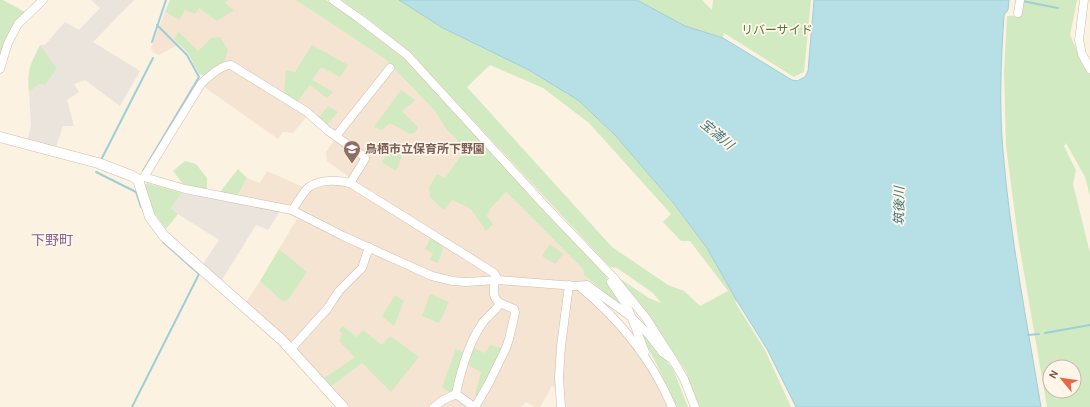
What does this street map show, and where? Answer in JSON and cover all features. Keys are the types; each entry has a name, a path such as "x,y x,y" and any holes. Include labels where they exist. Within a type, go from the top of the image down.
{"street":[{"path":"0,69 8,43 18,24 43,0"},
{"path":"334,0 407,55 547,208 608,272 646,318 684,379 695,407"},
{"path":"1018,13 1020,0"},
{"path":"1084,0 1079,40 1082,54 1090,69"},
{"path":"343,407 282,340 164,236 150,217 141,178 201,84 226,65 231,65 307,112 365,157 350,184"},
{"path":"336,136 390,68"},
{"path":"0,137 98,163 132,176 185,189 292,210 432,276 453,281 466,282 496,280 579,286 587,285 630,316 649,335 663,353 673,360"},
{"path":"292,210 309,188 325,181 336,181 350,184 494,274 496,280 494,295 496,300 514,309 515,313 510,339 489,383 475,407 456,394"},
{"path":"290,350 327,309 339,291 362,268 369,247"},
{"path":"608,272 608,278 627,306 652,367"},
{"path":"561,407 559,378 560,352 569,285"},
{"path":"579,286 599,302 630,336 652,367 667,393 672,407"},
{"path":"434,407 443,400 456,394 471,345 484,321 498,308 500,303"}],"shaded area":[{"path":"91,0 134,0 93,42 140,71 120,106 85,80 74,84 79,92 67,100 74,126 63,126 56,147 28,139 31,125 29,92 57,68 40,45 45,45 65,22 79,30 100,8"},
{"path":"228,0 296,0 385,59 435,111 446,129 464,147 459,158 445,178 437,174 429,187 444,210 452,200 487,216 491,208 506,192 583,269 584,275 594,285 592,294 620,320 661,373 675,407 557,407 557,389 552,386 540,407 535,407 526,402 521,407 350,407 332,386 362,363 369,370 363,330 356,337 342,334 355,357 324,378 288,340 246,302 260,281 283,302 289,299 306,273 279,249 297,219 281,210 235,202 247,178 260,183 267,171 305,188 347,181 349,177 327,161 326,152 335,139 307,116 293,133 283,132 278,139 203,86 211,38 198,51 174,39 179,44 159,55 153,52 151,48 165,12 180,20 185,10 199,8 234,10 225,3"},
{"path":"182,193 281,210 268,230 256,225 222,280 203,264 219,240 171,208"}],"green space":[{"path":"0,0 3,0 25,12 0,59"},
{"path":"170,0 228,0 225,3 234,10 217,21 199,8 195,14 185,10 180,20 165,12"},
{"path":"296,0 326,0 358,22 404,58 606,275 610,287 619,300 619,305 584,275 583,269 506,192 491,208 487,216 493,224 486,231 471,209 452,200 444,210 430,197 429,187 437,174 445,178 459,158 464,147 446,129 435,111 385,59"},
{"path":"341,0 399,0 443,28 529,70 578,100 615,135 674,205 707,248 737,301 735,302 765,350 791,407 699,407 685,370 646,311 616,276 649,298 661,303 653,293 617,268 610,267 408,51 363,15","holes":["490,65 543,88 589,123 671,214 663,222 681,241 690,241 728,291 700,306 684,291 668,285 612,247 467,87"]},
{"name":"リバーサイド","path":"637,0 702,0 712,10 713,0 811,0 804,72 794,77 724,33 723,38 685,26"},
{"path":"1023,0 1077,0 1070,35 1084,66 1090,73 1090,196 1085,177 1066,143 1064,146 1076,170 1073,184 1090,253 1090,407 1047,407 1046,399 1082,399 1082,359 1042,359 1042,378 1018,238 1006,146 1004,71 1007,16 1020,15"},
{"path":"179,32 198,51 211,38 220,37 228,50 224,63 205,76 199,74 188,53 174,39"},
{"path":"40,45 57,68 45,85 39,84 29,92 28,78 30,68"},
{"path":"312,45 348,65 340,77 321,67 312,80 333,92 327,98 310,85 297,102 284,94 286,70 295,72"},
{"path":"401,90 415,100 402,111 418,127 415,133 410,134 390,123 382,130 374,127"},
{"path":"328,106 338,112 326,126 318,118"},
{"path":"391,149 403,154 396,171 382,162"},
{"path":"185,161 196,164 207,178 207,189 183,184 173,171"},
{"path":"238,169 247,178 238,195 220,192"},
{"path":"147,183 182,193 171,208 178,214 166,229 153,211 145,185"},
{"path":"431,237 444,245 438,263 430,260 433,253 425,249"},
{"path":"550,244 563,254 555,264 542,256"},
{"path":"279,249 307,272 289,299 283,302 260,281"},
{"path":"430,294 449,302 439,323 422,316"},
{"path":"395,295 404,301 394,326 382,316"},
{"path":"343,326 356,337 363,330 382,345 390,336 419,357 391,392 362,363 332,386 324,378 355,357 339,341 342,334 339,330"},
{"path":"639,330 673,369 688,407 675,407 661,373"},
{"path":"490,345 504,349 479,397 475,395 481,372 468,365 474,348 485,353"},
{"path":"456,349 466,353 454,392 450,393 442,387"}],"water":[{"path":"399,0 637,0 685,26 723,38 792,80 797,81 805,77 808,71 814,0 1009,0 1008,10 1004,15 1001,66 1003,151 1014,247 1041,407 796,407 767,349 737,301 707,248 674,204 615,135 578,100 529,70 443,28"}],"waterway":[{"path":"152,42 166,0"},
{"path":"1022,1 1058,8"},
{"path":"143,171 199,77 187,55 157,25"},
{"path":"101,160 153,58"},
{"path":"96,172 136,192 141,207"},
{"path":"132,407 199,274 163,242"},
{"path":"1045,333 1090,325"},
{"path":"1028,335 1039,334"}],"place":[{"name":"鳥栖市立保育所下野園","path":"352,164"}],"district":[{"name":"下野町","path":"52,240"}],"water label":[{"name":"宝満川","path":"717,134"},
{"name":"筑後川","path":"899,206"}]}
